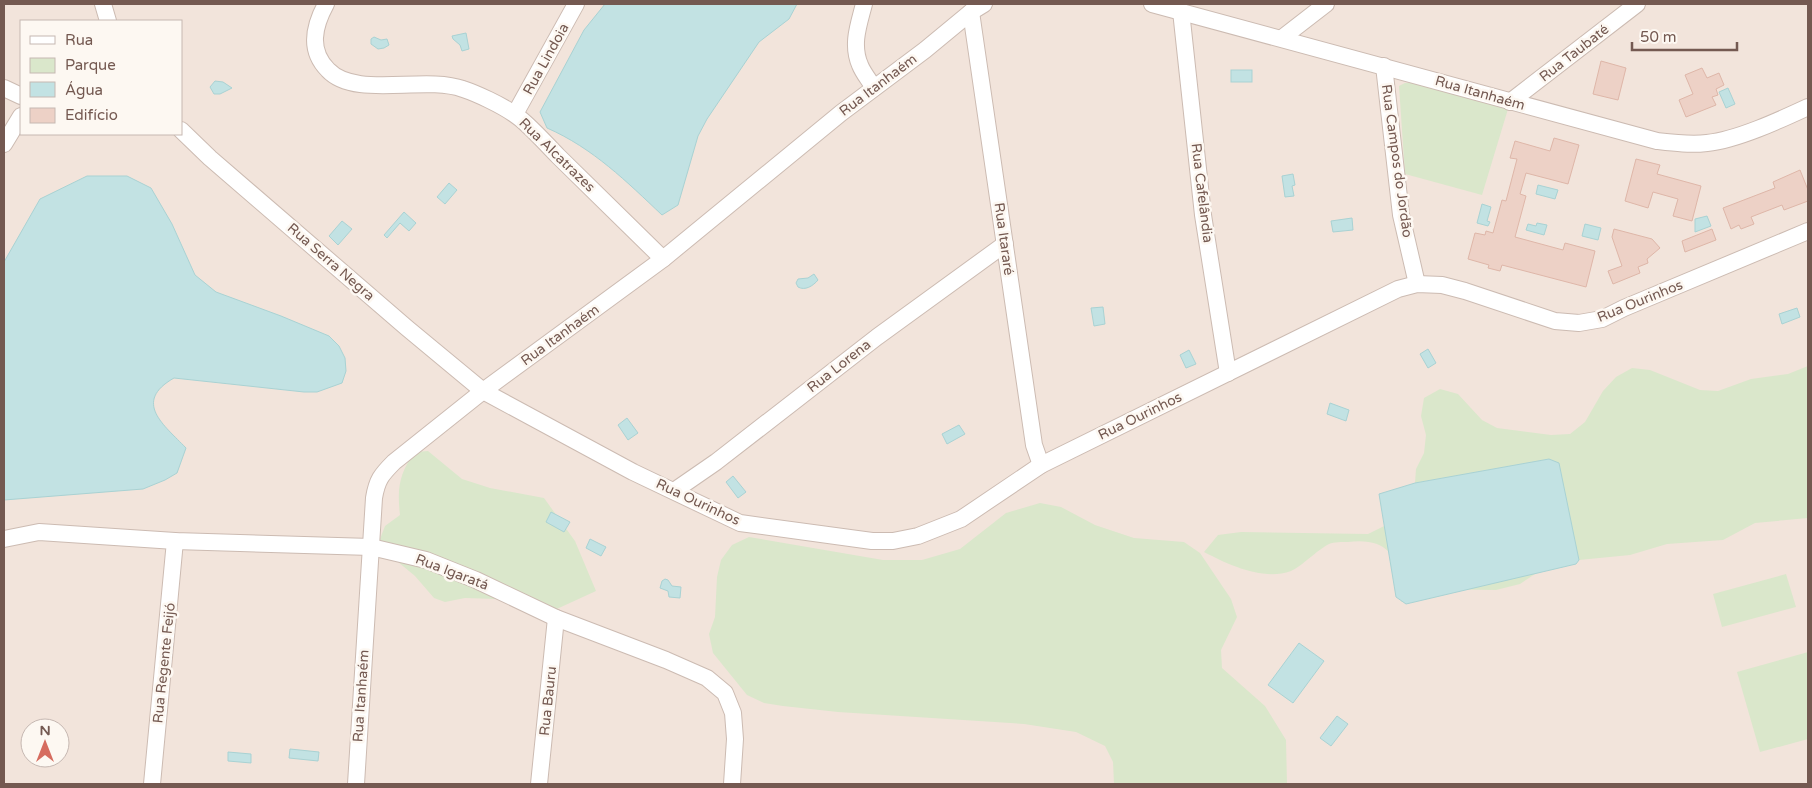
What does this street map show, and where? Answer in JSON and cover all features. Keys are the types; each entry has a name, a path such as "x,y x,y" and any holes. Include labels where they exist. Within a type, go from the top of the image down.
{"street":[{"name":"Rua Alcatrazes","path":"326,4 316,25 315,41 319,57 328,70 341,80 356,85 435,83 463,88 515,114 663,259"},
{"name":"Rua Lindoia","path":"515,114 576,4"},
{"path":"864,4 855,36 856,50 860,65 874,88"},
{"name":"Rua Itanhaém","path":"1152,4 1657,141 1708,143 1738,135 1808,108"},
{"path":"1282,38 1326,4"},
{"name":"Rua Taubaté","path":"1510,102 1637,4"},
{"name":"Rua Itanhaém","path":"356,784 376,483 381,475 394,462 483,391 663,259 841,113 977,8"},
{"name":"Rua Itararé","path":"977,8 1005,244 1034,445 1041,466"},
{"name":"Rua Cafelândia","path":"1181,12 1203,215 1228,373"},
{"name":"Rua Campos do Jordão","path":"1384,66 1401,215 1417,284"},
{"path":"4,88 20,96"},
{"path":"4,144 20,118"},
{"name":"Rua Serra Negra","path":"182,131 363,290 483,391"},
{"name":"Rua Ourinhos","path":"483,391 633,472 740,523 872,541 893,541 918,536 961,519 1041,466 1398,289 1417,284 1442,285 1465,290 1555,321 1578,323 1602,318 1808,231"},
{"name":"Rua Lorena","path":"674,491 723,456 877,337 1005,244"},
{"name":"Rua Igaratá","path":"4,539 39,532 175,541 371,547 426,560 476,580 556,618 666,660 707,678 725,693 733,713 735,739 732,784"},
{"name":"Rua Regente Feijó","path":"152,784 175,541"},
{"name":"Rua Bauru","path":"540,784 556,618"}],"shaded area":[{"path":"4,4 1808,4 1808,784 4,784"}],"green space":[{"path":"1405,83 1415,83 1508,109 1482,195 1405,174 1399,86"},
{"path":"1808,366 1808,518 1755,523 1723,540 1667,544 1630,555 1579,560 1574,536 1541,570 1520,584 1496,590 1425,589 1401,602 1408,582 1392,555 1386,549 1370,542 1329,544 1295,569 1280,574 1258,573 1246,570 1204,552 1218,535 1241,532 1368,534 1429,504 1549,459 1415,483 1416,469 1424,453 1426,435 1421,416 1424,398 1440,389 1458,394 1482,420 1497,428 1551,435 1570,434 1585,422 1603,391 1616,377 1632,368 1650,370 1700,390 1718,391 1751,379 1788,374"},
{"path":"428,451 462,479 490,488 544,498 575,541 596,591 548,613 496,599 465,598 445,602 434,598 415,576 386,552 380,539 385,526 400,515 399,489 405,467 415,452"},
{"path":"1040,503 1061,507 1095,525 1134,538 1184,542 1200,553 1231,599 1237,617 1221,650 1222,668 1265,706 1286,740 1287,784 1114,784 1113,762 1105,746 1076,732 1024,724 838,712 764,703 747,695 713,653 709,634 715,617 717,577 721,560 732,545 749,537 883,560 922,560 960,549 1006,513"},
{"path":"1786,574 1796,607 1722,627 1713,594"},
{"path":"1808,652 1808,739 1760,752 1737,672"}],"water":[{"path":"605,4 797,4 789,19 759,42 707,119 698,136 678,205 662,215 609,167 579,145 547,128 540,112 584,30"},
{"path":"466,33 469,49 462,51 460,45 452,36"},
{"path":"374,37 381,40 387,39 389,45 378,49 371,44 371,39"},
{"path":"1231,70 1252,70 1252,82 1231,82"},
{"path":"215,81 223,82 232,88 220,94 214,94 210,87"},
{"path":"1728,88 1735,104 1726,108 1719,92"},
{"path":"1293,174 1295,185 1292,186 1294,196 1285,197 1282,176"},
{"path":"87,176 127,176 151,188 172,224 195,275 216,292 329,336 339,346 345,358 346,371 342,383 317,392 174,378 162,387 155,396 154,405 161,422 186,448 177,473 143,489 4,500 4,262 40,199"},
{"path":"449,183 457,190 445,204 437,197"},
{"path":"1538,185 1558,190 1555,199 1536,194"},
{"path":"1482,204 1491,207 1487,221 1490,222 1488,226 1477,223"},
{"path":"404,212 416,223 409,231 400,223 387,238 384,235"},
{"path":"1707,216 1711,226 1695,232 1695,219"},
{"path":"1352,218 1353,230 1333,232 1331,221"},
{"path":"342,221 352,229 338,245 329,236"},
{"path":"1537,223 1547,225 1544,235 1526,230 1528,224 1536,226"},
{"path":"1585,224 1601,228 1598,240 1582,236"},
{"path":"814,274 818,280 814,284 806,288 798,287 796,283 798,279 808,278"},
{"path":"1103,307 1105,324 1094,326 1091,308"},
{"path":"1797,308 1800,317 1782,324 1779,314"},
{"path":"1428,349 1436,363 1428,368 1420,354"},
{"path":"1189,350 1196,364 1186,368 1180,355"},
{"path":"1330,403 1349,410 1346,421 1327,414"},
{"path":"627,418 638,433 628,440 618,425"},
{"path":"959,425 965,434 947,444 942,434"},
{"path":"1549,459 1559,463 1579,560 1576,564 1406,604 1396,597 1379,494 1415,483"},
{"path":"733,476 746,492 738,498 726,482"},
{"path":"551,512 570,522 564,532 546,522"},
{"path":"590,539 606,547 601,556 586,548"},
{"path":"665,579 672,586 681,587 680,598 669,597 668,591 660,588 662,581"},
{"path":"1299,643 1324,661 1293,703 1268,685"},
{"path":"1337,716 1348,724 1331,746 1320,738"},
{"path":"290,749 319,752 318,761 289,758"},
{"path":"228,752 251,754 251,763 228,761"}],"building":[{"path":"1601,61 1626,68 1618,100 1593,94"},
{"path":"1702,68 1707,78 1719,73 1724,85 1716,89 1718,95 1712,97 1716,105 1686,117 1679,100 1693,94 1685,75"},
{"path":"1554,138 1579,145 1568,184 1526,173 1520,194 1526,196 1515,237 1563,250 1565,243 1595,251 1586,287 1502,265 1500,271 1488,268 1489,265 1468,259 1475,233 1485,235 1486,231 1493,233 1502,200 1506,201 1517,159 1510,158 1515,141 1550,151"},
{"path":"1636,159 1660,165 1657,174 1701,186 1692,221 1673,216 1678,199 1653,192 1648,208 1625,201"},
{"path":"1800,170 1808,190 1808,201 1784,210 1782,205 1751,217 1754,224 1741,229 1739,225 1731,229 1723,208 1775,188 1773,182"},
{"path":"1614,229 1652,239 1660,248 1647,259 1648,263 1638,267 1640,273 1613,284 1608,271 1622,266 1612,237"},
{"path":"1712,229 1716,240 1685,252 1682,241"}]}
